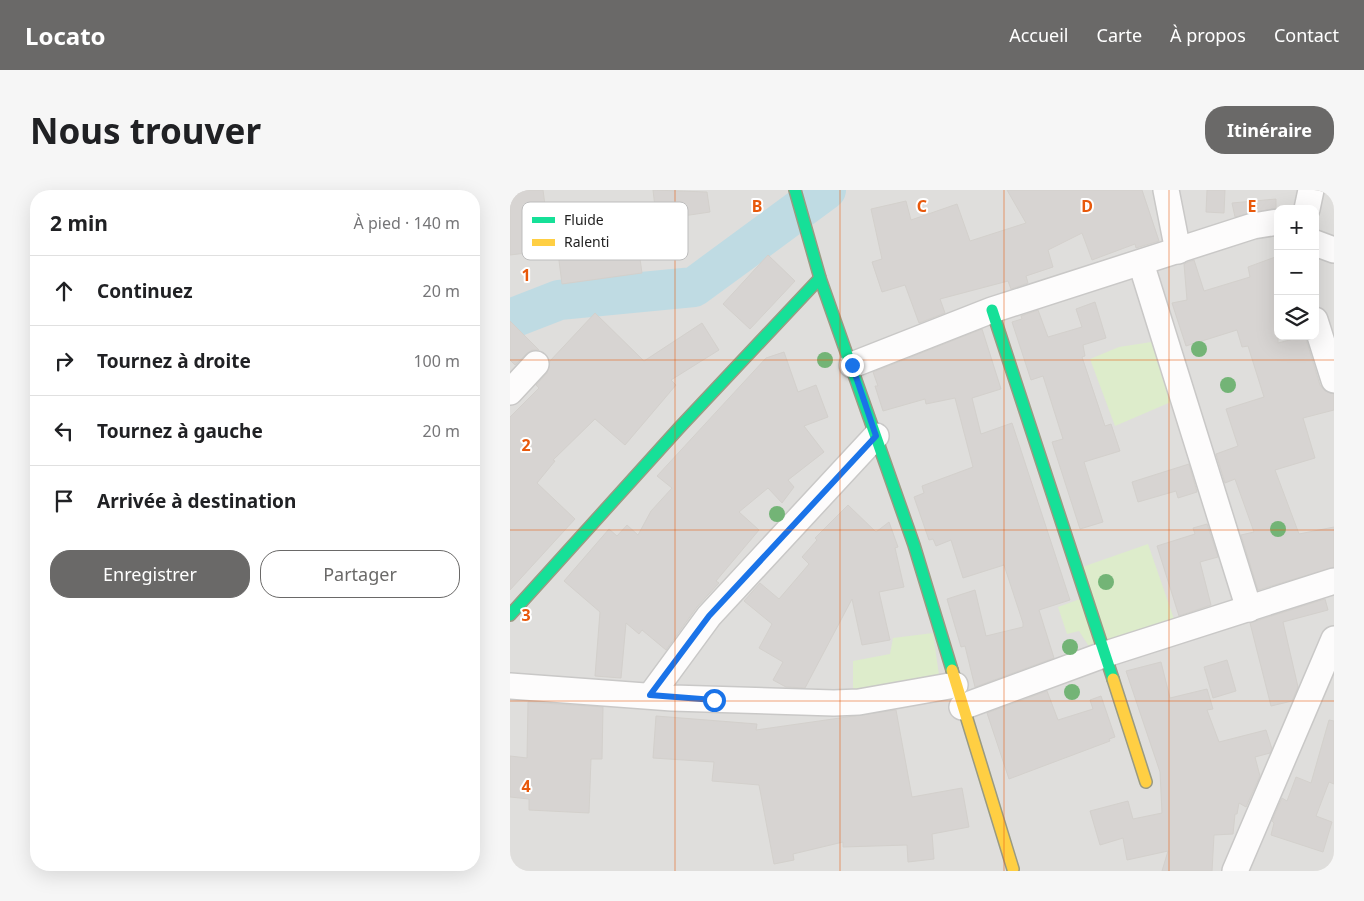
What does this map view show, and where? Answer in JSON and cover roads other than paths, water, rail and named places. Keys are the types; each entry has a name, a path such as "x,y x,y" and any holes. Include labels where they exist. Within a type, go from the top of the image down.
{"street":[{"path":"795,190 820,278 914,545 1013,868"},
{"path":"1166,190 1178,252"},
{"path":"1308,205 1311,190"},
{"path":"852,365 992,310 1178,252 1253,226 1274,223"},
{"path":"1319,244 1334,250"},
{"path":"1141,263 1249,609"},
{"path":"510,615 820,278"},
{"path":"992,310 1106,654 1146,782"},
{"path":"1319,333 1334,380"},
{"path":"510,392 536,364"},
{"path":"650,695 709,616 876,436"},
{"path":"510,686 770,702 859,702 959,696 1106,654 1334,581"},
{"path":"1235,871 1334,639"}],"waterway":[{"path":"510,319 559,300 694,287 826,190"}]}
